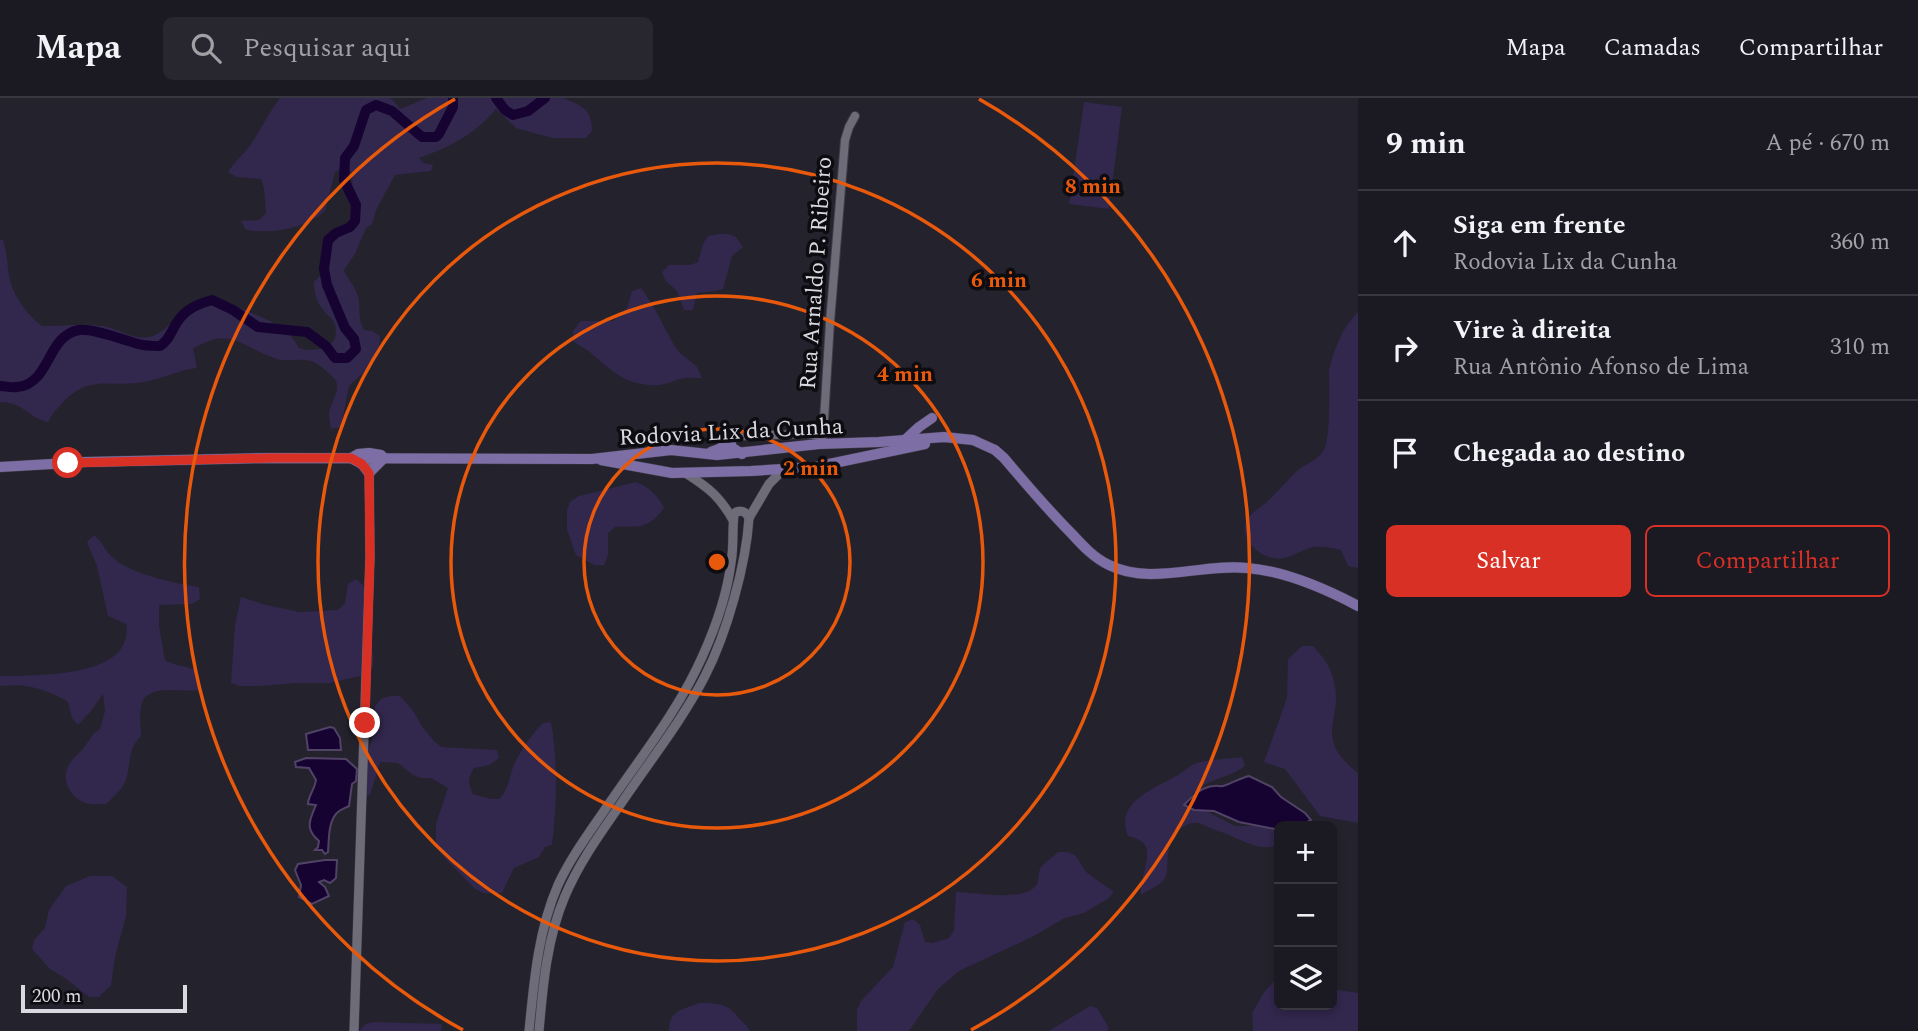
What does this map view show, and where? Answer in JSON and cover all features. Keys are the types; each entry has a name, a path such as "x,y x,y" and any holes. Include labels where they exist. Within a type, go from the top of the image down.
{"main road":[{"path":"905,440 932,418"},
{"name":"Rodovia Lix da Cunha","path":"369,456 592,458 650,451 717,455 944,437 974,440 995,450 1084,547 1109,566 1147,574 1248,568 1304,582 1358,606"},
{"name":"Rodovia Lix da Cunha","path":"592,458 687,474 815,467 956,438"},
{"path":"707,454 731,440"},
{"path":"731,440 731,447 741,454"},
{"path":"813,446 819,448 823,456 815,467"},
{"path":"672,473 665,463 668,457 685,451"},
{"path":"351,458 358,454 369,456 370,556 354,1031"},
{"path":"0,467 86,462 351,458 362,464 369,473"},
{"path":"369,473 384,458"},
{"path":"539,1031 548,955 565,894 590,848 674,726 708,670 735,593 749,518 769,484 785,468"},
{"path":"687,474 709,488 733,520"},
{"path":"529,1031 536,962 547,913 558,885 583,842 673,711 704,654 731,565 734,515 740,511 747,513 749,518"}],"street":[{"name":"Rua Arnaldo P. Ribeiro","path":"731,440 739,436 823,436 845,140 855,116"}],"shaded area":[{"path":"280,98 390,98 400,109 427,98 564,98 585,109 592,124 592,131 586,138 553,138 516,128 496,109 480,126 461,139 419,158 424,163 433,165 431,171 395,175 377,208 372,224 366,228 355,254 344,270 358,296 364,330 380,336 375,360 349,386 341,427 331,429 329,419 337,389 336,381 318,365 306,360 274,358 224,338 214,339 193,348 197,368 144,382 93,384 84,387 65,400 48,422 15,404 0,402 0,240 3,240 9,277 15,293 24,308 42,326 95,325 137,337 149,337 161,331 196,302 203,300 237,307 277,325 290,335 299,348 313,350 331,344 336,333 335,325 318,302 314,282 327,269 332,244 348,225 353,203 352,173 345,167 335,172 325,211 317,217 288,229 267,231 246,230 241,221 259,220 266,213 261,179 236,177 228,172 250,145"},
{"path":"1084,102 1122,107 1109,209 1069,204"},
{"path":"718,234 736,237 743,247 732,256 723,289 697,293 693,310 684,310 677,291 665,280 662,272 669,265 690,265 698,262 708,236"},
{"path":"641,288 674,345 697,367 702,378 683,378 659,385 639,384 614,372 573,341 573,331 581,321 613,321 627,308 632,291"},
{"path":"1358,312 1358,568 1348,566 1341,550 1328,547 1314,547 1287,557 1269,557 1248,541 1246,523 1299,469 1316,459 1324,450 1329,423 1329,370 1339,339"},
{"path":"636,482 649,489 664,508 648,523 615,527 608,533 608,555 604,565 594,565 576,555 567,530 567,510 570,502 579,496"},
{"path":"94,535 118,562 152,577 199,587 200,599 192,604 159,605 159,626 165,660 198,672 200,690 157,691 144,699 140,710 141,736 133,747 125,782 106,804 90,804 80,800 72,793 66,778 71,762 100,729 105,711 103,694 78,725 72,718 68,702 60,697 27,686 0,686 0,676 57,674 99,664 115,655 125,642 126,624 108,616 97,566 87,542"},
{"path":"356,579 365,591 365,615 373,656 373,666 368,674 330,683 240,686 231,683 235,625 241,597 300,612 338,610 345,603 348,584"},
{"path":"1302,646 1313,646 1332,673 1336,705 1332,737 1344,760 1358,773 1358,823 1320,816 1285,769 1264,762 1287,698 1288,659"},
{"path":"400,696 441,747 497,750 499,758 490,765 474,768 470,778 473,794 491,799 500,799 526,744 543,723 551,722 556,783 552,845 545,847 539,857 514,868 502,893 483,893 474,888 436,846 436,824 448,788 431,778 413,775 398,763 380,762 370,795 362,796 357,770 372,739 375,706 381,699"},
{"path":"334,728 340,738 341,750 308,750 306,734"},
{"path":"1242,757 1245,766 1204,785 1191,796 1188,804 1235,826 1274,826 1274,846 1255,846 1200,824 1186,825 1171,843 1164,879 1141,895 1146,848 1137,839 1128,836 1126,814 1138,798 1147,792 1194,764"},
{"path":"306,758 346,759 357,769 349,806 339,811 332,820 328,852 325,854 322,850 315,850 319,841 310,829 310,820 316,805 308,804 308,801 316,780 309,768 296,767 295,762"},
{"path":"1249,776 1272,787 1311,820 1274,821 1274,829 1239,822 1214,811 1194,810 1184,805 1205,788 1224,786"},
{"path":"1058,852 1068,852 1076,856 1086,872 1114,892 1084,913 1065,918 1030,938 959,971 938,989 909,1031 857,1031 857,1010 861,1001 893,967 905,922 913,919 920,925 925,942 933,943 949,938 954,930 956,892 1011,895 1031,890 1037,884 1041,867"},
{"path":"337,860 336,878 330,883 324,880 319,882 329,896 312,904 299,897 301,885 295,870 298,864"},
{"path":"90,876 112,876 127,887 126,916 111,985 99,997 89,997 50,969 32,949 34,940 45,928 49,910 66,886"},
{"path":"1274,981 1274,1010 1337,1010 1337,990 1358,993 1358,1031 1253,1031 1252,1013"},
{"path":"699,1003 726,1007 735,1013 750,1031 669,1031 674,1015"},
{"path":"1090,1006 1097,1008 1109,1028 1107,1031 1049,1031"},
{"path":"366,1024 442,1024 441,1031 359,1031"}],"waterway":[{"path":"0,386 28,384 43,369 60,341 79,330 100,332 141,345 160,346 184,314 195,306 212,300 258,327 307,332 326,346 335,358 347,358 356,349 354,339 345,328 327,285 324,269 328,240 355,221 356,205 344,180 345,158 354,146 366,110 376,105 392,111 422,137 436,137 453,107 453,98"},
{"path":"496,98 505,110 513,115 528,111 545,98"}],"route":[{"path":"68,463 351,458 362,464 369,473 370,556 365,723"}]}
